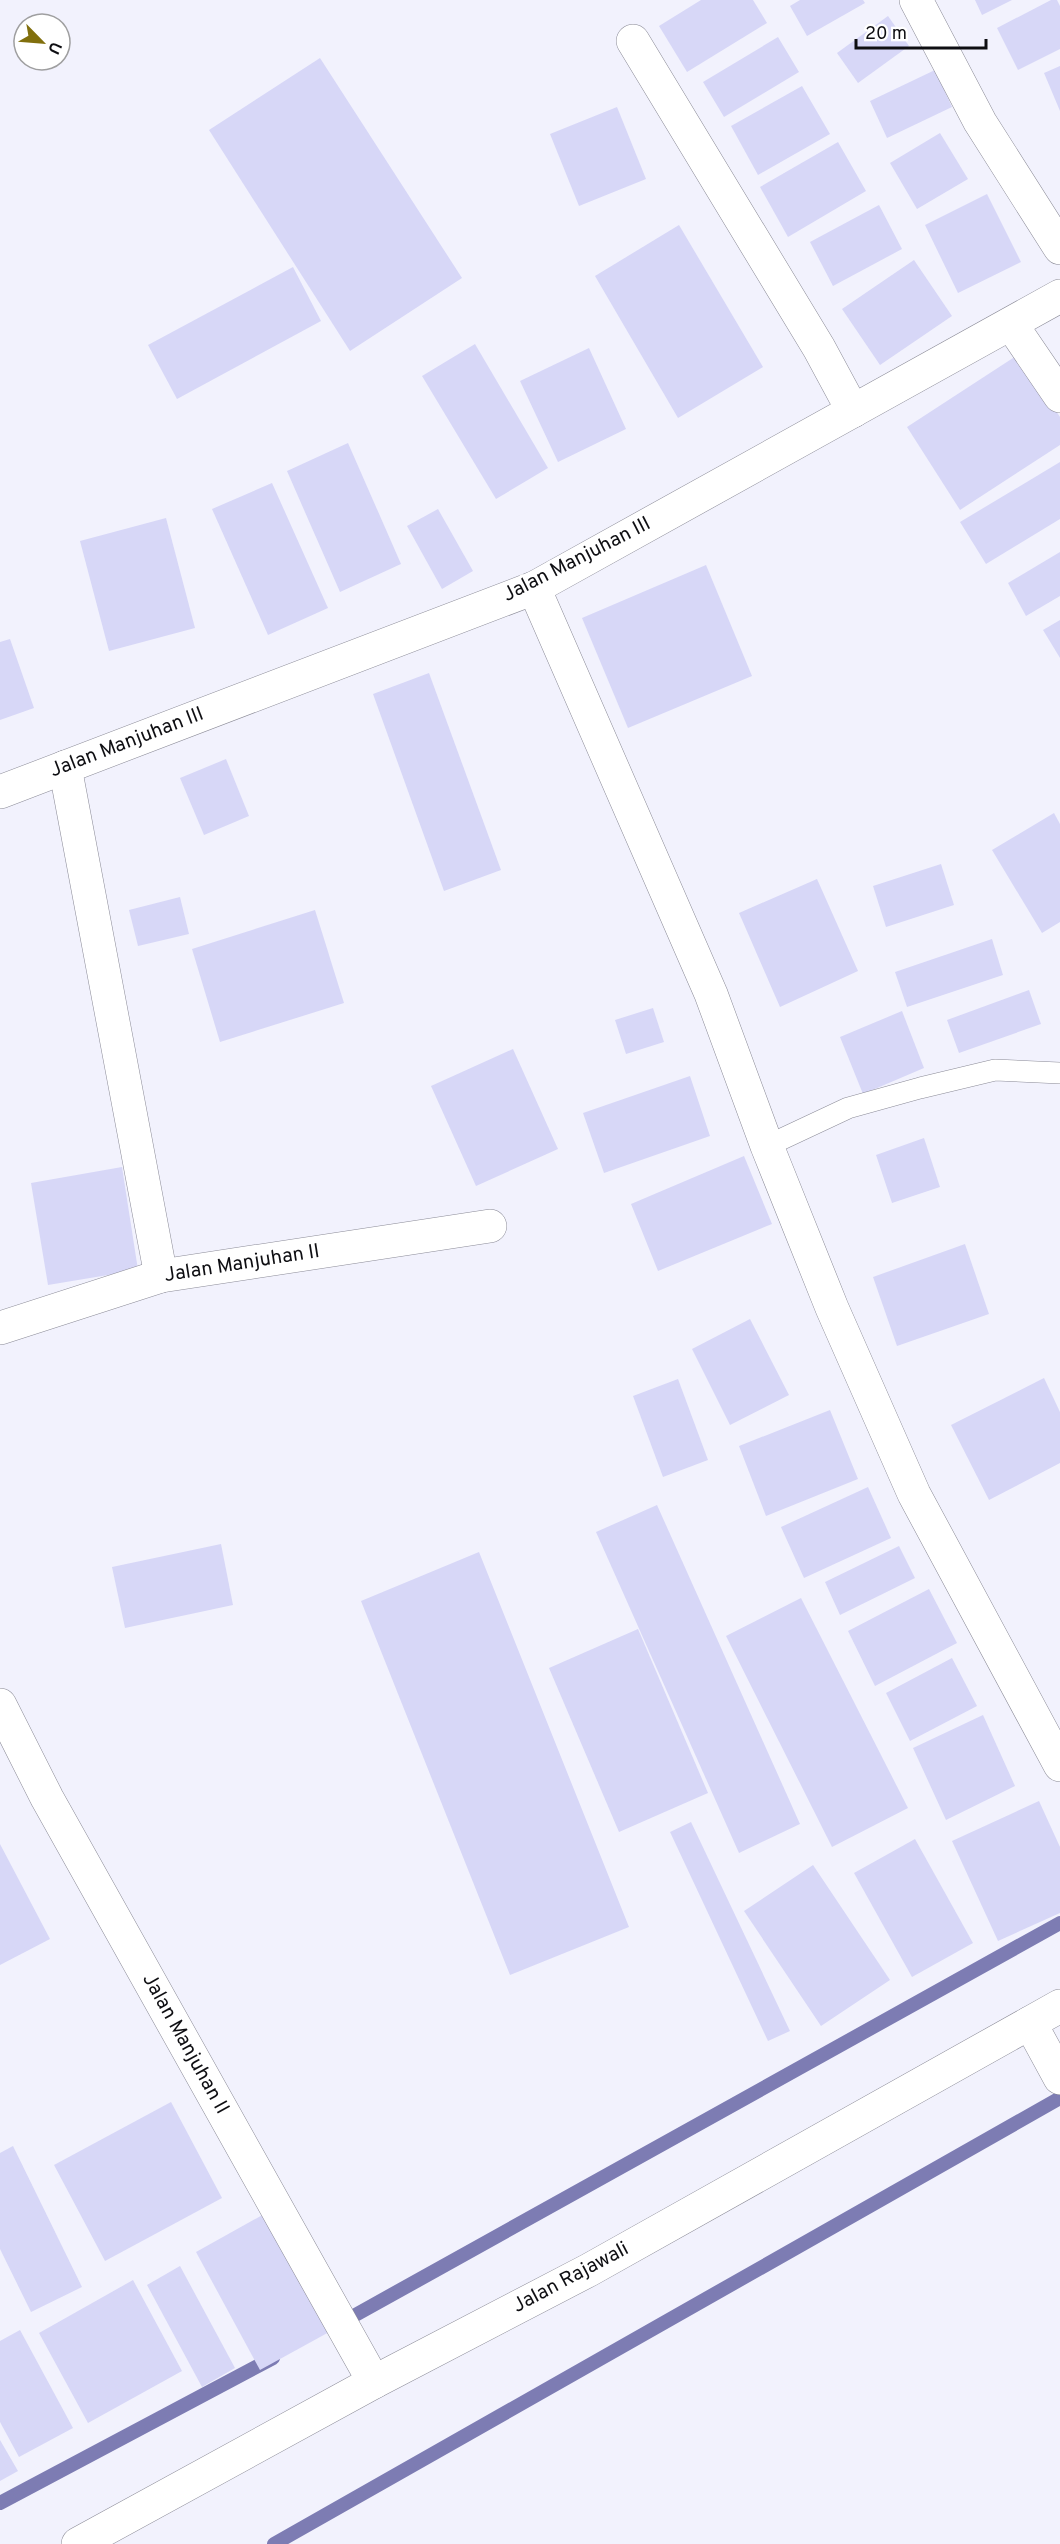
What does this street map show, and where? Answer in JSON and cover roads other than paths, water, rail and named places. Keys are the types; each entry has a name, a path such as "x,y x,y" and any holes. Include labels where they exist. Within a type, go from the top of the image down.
{"street":[{"path":"916,0 980,122 1060,248"},
{"path":"633,41 784,289 853,411"},
{"name":"Jalan Manjuhan III","path":"0,792 534,588 1060,296"},
{"path":"1011,324 1060,396"},
{"path":"534,588 711,994 767,1146 832,1308 914,1494 1060,1765"},
{"path":"65,767 161,1276"},
{"name":"Jalan Manjuhan II","path":"0,1328 161,1276 490,1226"},
{"name":"Jalan Manjuhan II","path":"0,1705 47,1798 374,2382"},
{"name":"Jalan Rajawali","path":"78,2544 111,2536 374,2382 589,2270 1060,2006"},
{"path":"1030,2023 1060,2079"}],"lane":[{"path":"767,1146 848,1108 920,1088 995,1070 1060,1073"}],"waterway":[{"path":"341,2323 1060,1923"},
{"path":"274,2544 1060,2098"},
{"path":"0,2503 273,2358"}]}
